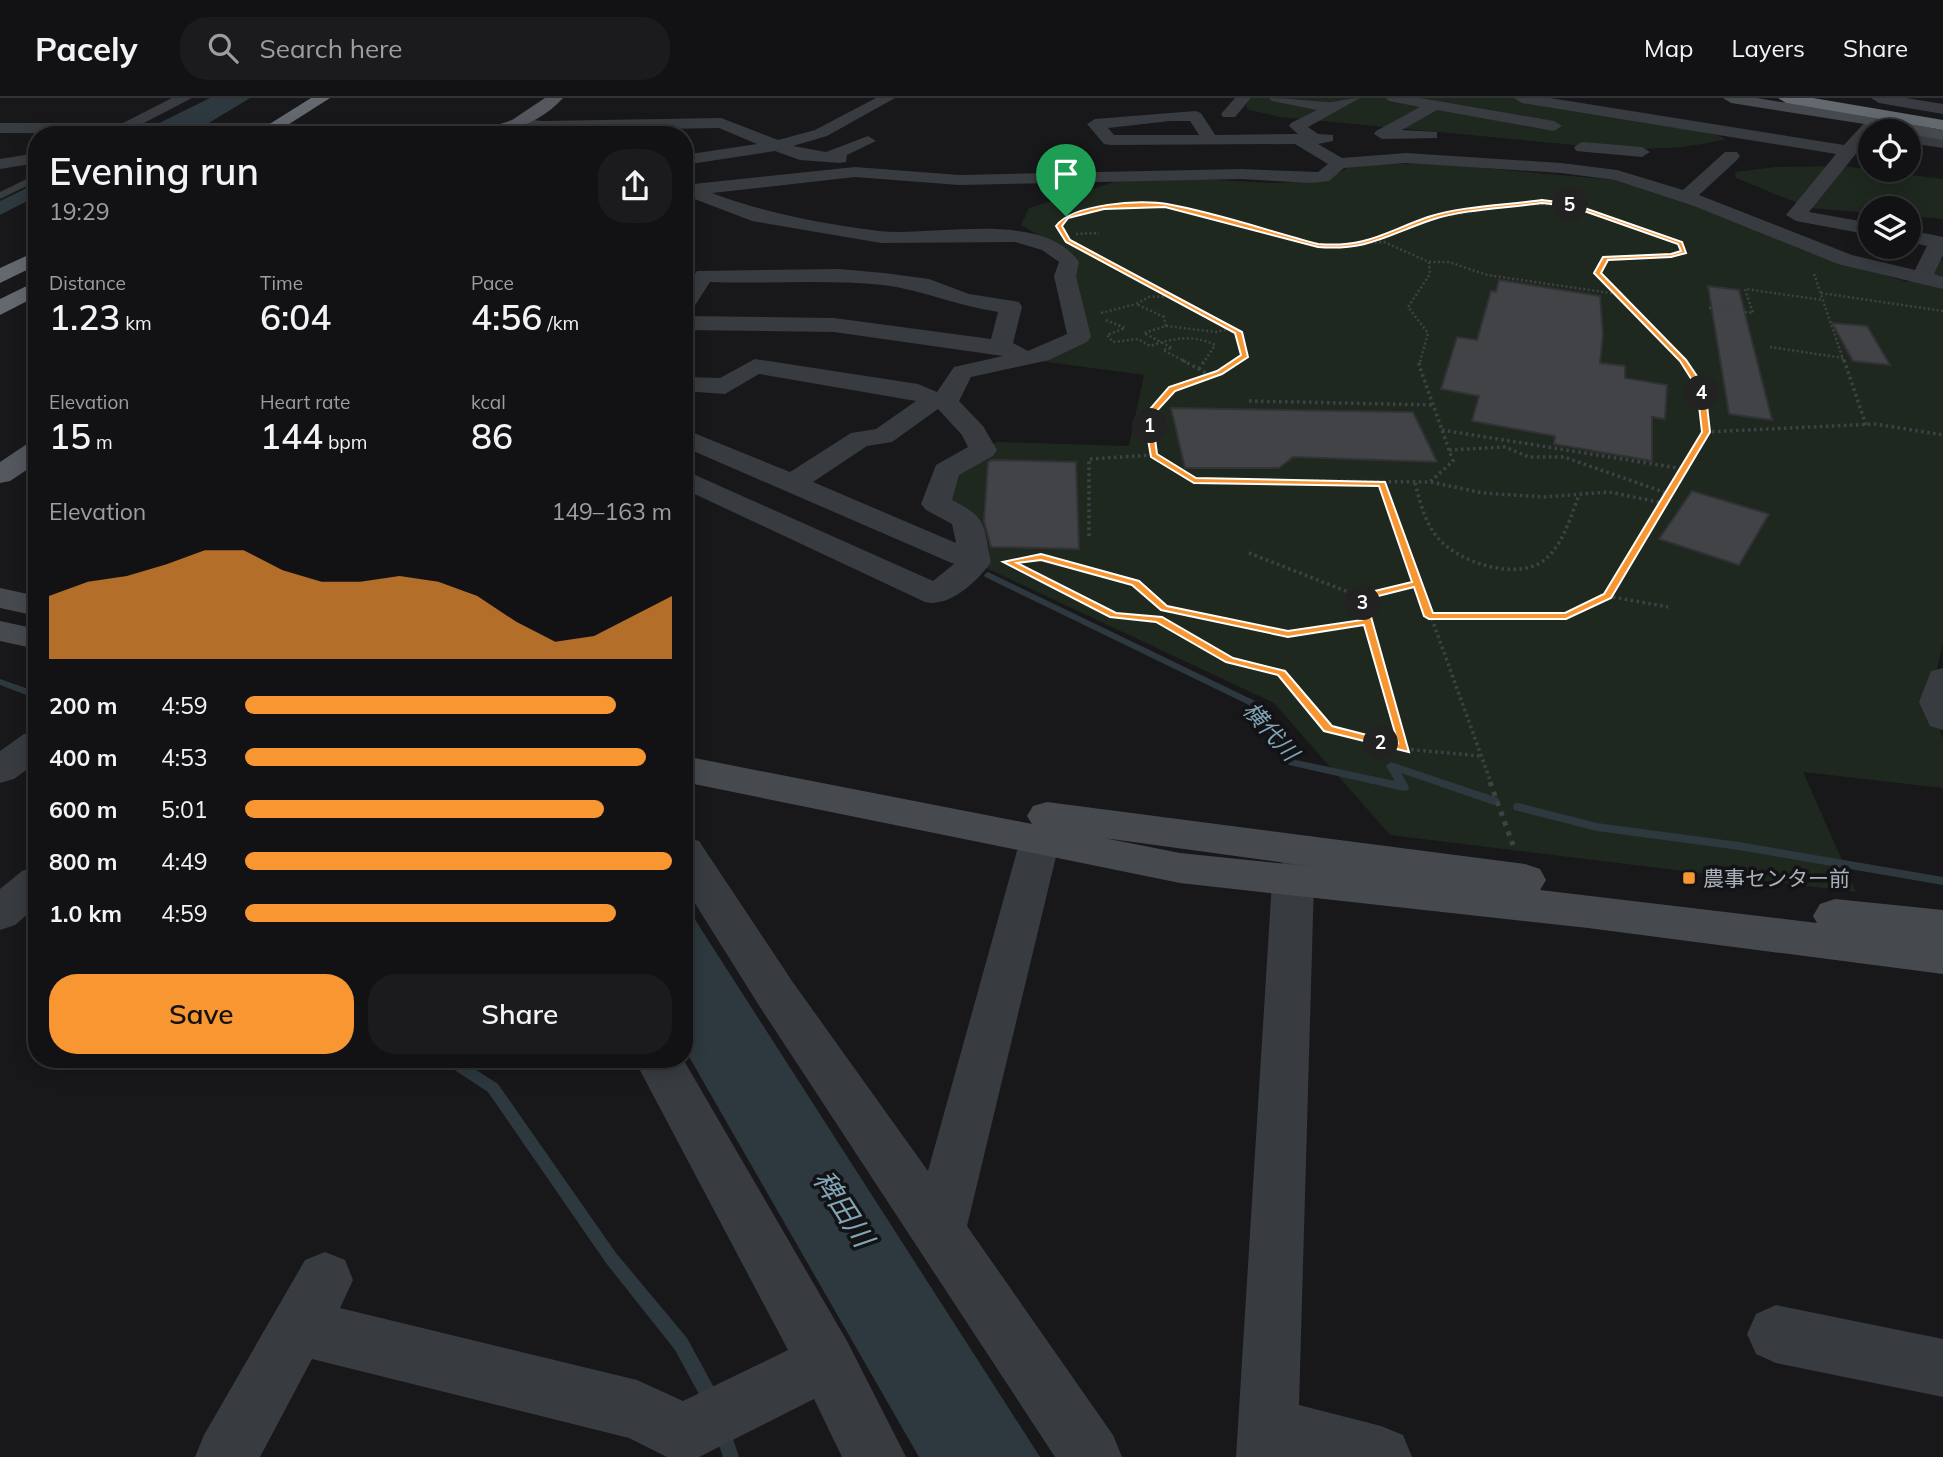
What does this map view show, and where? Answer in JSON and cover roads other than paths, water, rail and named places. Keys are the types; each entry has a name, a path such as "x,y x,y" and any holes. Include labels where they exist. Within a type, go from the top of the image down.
{"highway":[{"path":"282,126 322,98"},
{"path":"1786,98 1943,125"},
{"path":"1830,98 1943,117"},
{"path":"287,126 334,104"},
{"path":"306,126 334,104"},
{"path":"0,276 28,273"},
{"path":"0,285 28,275"},
{"path":"0,300 28,278"},
{"path":"0,308 28,279"}],"main road":[{"path":"507,126 518,123 555,98"},
{"path":"0,475 28,456"}],"street":[{"path":"164,98 183,98"},
{"path":"132,126 183,98"},
{"path":"693,159 775,146 821,133 887,98"},
{"path":"1229,114 1243,98"},
{"path":"1277,98 1332,108"},
{"path":"1342,137 1315,139 1297,126 1352,98"},
{"path":"1394,98 1653,143 1617,175"},
{"path":"1522,98 1575,102 1858,151"},
{"path":"1731,98 1858,126"},
{"path":"1879,98 1943,109"},
{"path":"1540,123 1575,102"},
{"path":"1435,105 1376,135 1453,140 1468,162"},
{"path":"617,124 665,106"},
{"path":"1210,140 1195,116 1165,114 1118,124 1095,124 1110,140 1210,140 1298,139 1339,163 1406,158 1617,175 1779,231 1810,248 1845,260 1933,280 1941,242 1921,238"},
{"path":"518,123 542,126"},
{"path":"606,126 721,123 800,155 972,169 1027,177"},
{"path":"0,128 28,128"},
{"path":"0,138 25,128"},
{"path":"1921,133 1943,135"},
{"path":"1921,140 1943,144"},
{"path":"828,157 868,141"},
{"path":"1779,231 1796,215 1858,142"},
{"path":"1561,145 1642,152"},
{"path":"1687,197 1737,157 1705,152"},
{"path":"0,164 28,159"},
{"path":"693,189 855,172 959,180 1241,174 1312,178 1323,177 1339,163"},
{"path":"1804,169 1829,173"},
{"path":"693,193 752,215 779,242"},
{"path":"1796,215 1858,227"},
{"path":"693,270 779,242 881,237 1016,236 1060,252 1069,262 1065,276 1079,337 1030,357 963,372 940,401 883,436 860,439 792,483"},
{"path":"693,292 704,275 766,278 839,275 929,285 964,300 1011,307 1000,347"},
{"path":"693,323 834,326 1000,347 1030,357"},
{"path":"693,384 725,386 755,366 918,392 940,401 974,432 983,450 946,471 936,504 966,519 975,562"},
{"path":"693,441 975,562"},
{"path":"693,482 936,595 975,562"},
{"path":"0,598 28,604"},
{"path":"0,631 28,637"},
{"path":"1943,679 1937,702 1943,718"},
{"path":"693,745 1301,866 1943,956"},
{"path":"0,770 28,750"},
{"path":"693,771 1180,868 1301,866 1609,891 1943,926"},
{"path":"939,1231 1041,840"},
{"path":"693,866 776,994 1091,1457"},
{"path":"1301,866 1268,1442 1381,1457"},
{"path":"0,912 28,889"},
{"path":"663,1068 826,1362 875,1457"},
{"path":"226,1457 312,1303 637,1410 683,1433 826,1362"},
{"path":"1776,1334 1943,1368"}],"lane":[{"path":"0,196 28,182"}],"water":[{"path":"210,98 250,98 204,126 153,126"},
{"path":"28,187 28,201 0,215 0,201"},
{"name":"稗田川","path":"693,916 1040,1457 919,1457 693,1064"}],"waterway":[{"name":"横代川","path":"988,575 1252,703 1293,763 1404,787 1391,766 1494,801"},
{"path":"0,682 28,693"},
{"name":"横代川","path":"1518,807 1597,827 1739,846 1943,881"},
{"path":"463,1068 493,1088 611,1258 681,1344 712,1401"},
{"path":"722,1430 731,1457"}],"place":[{"name":"農事センター前","path":"1689,878"}]}
